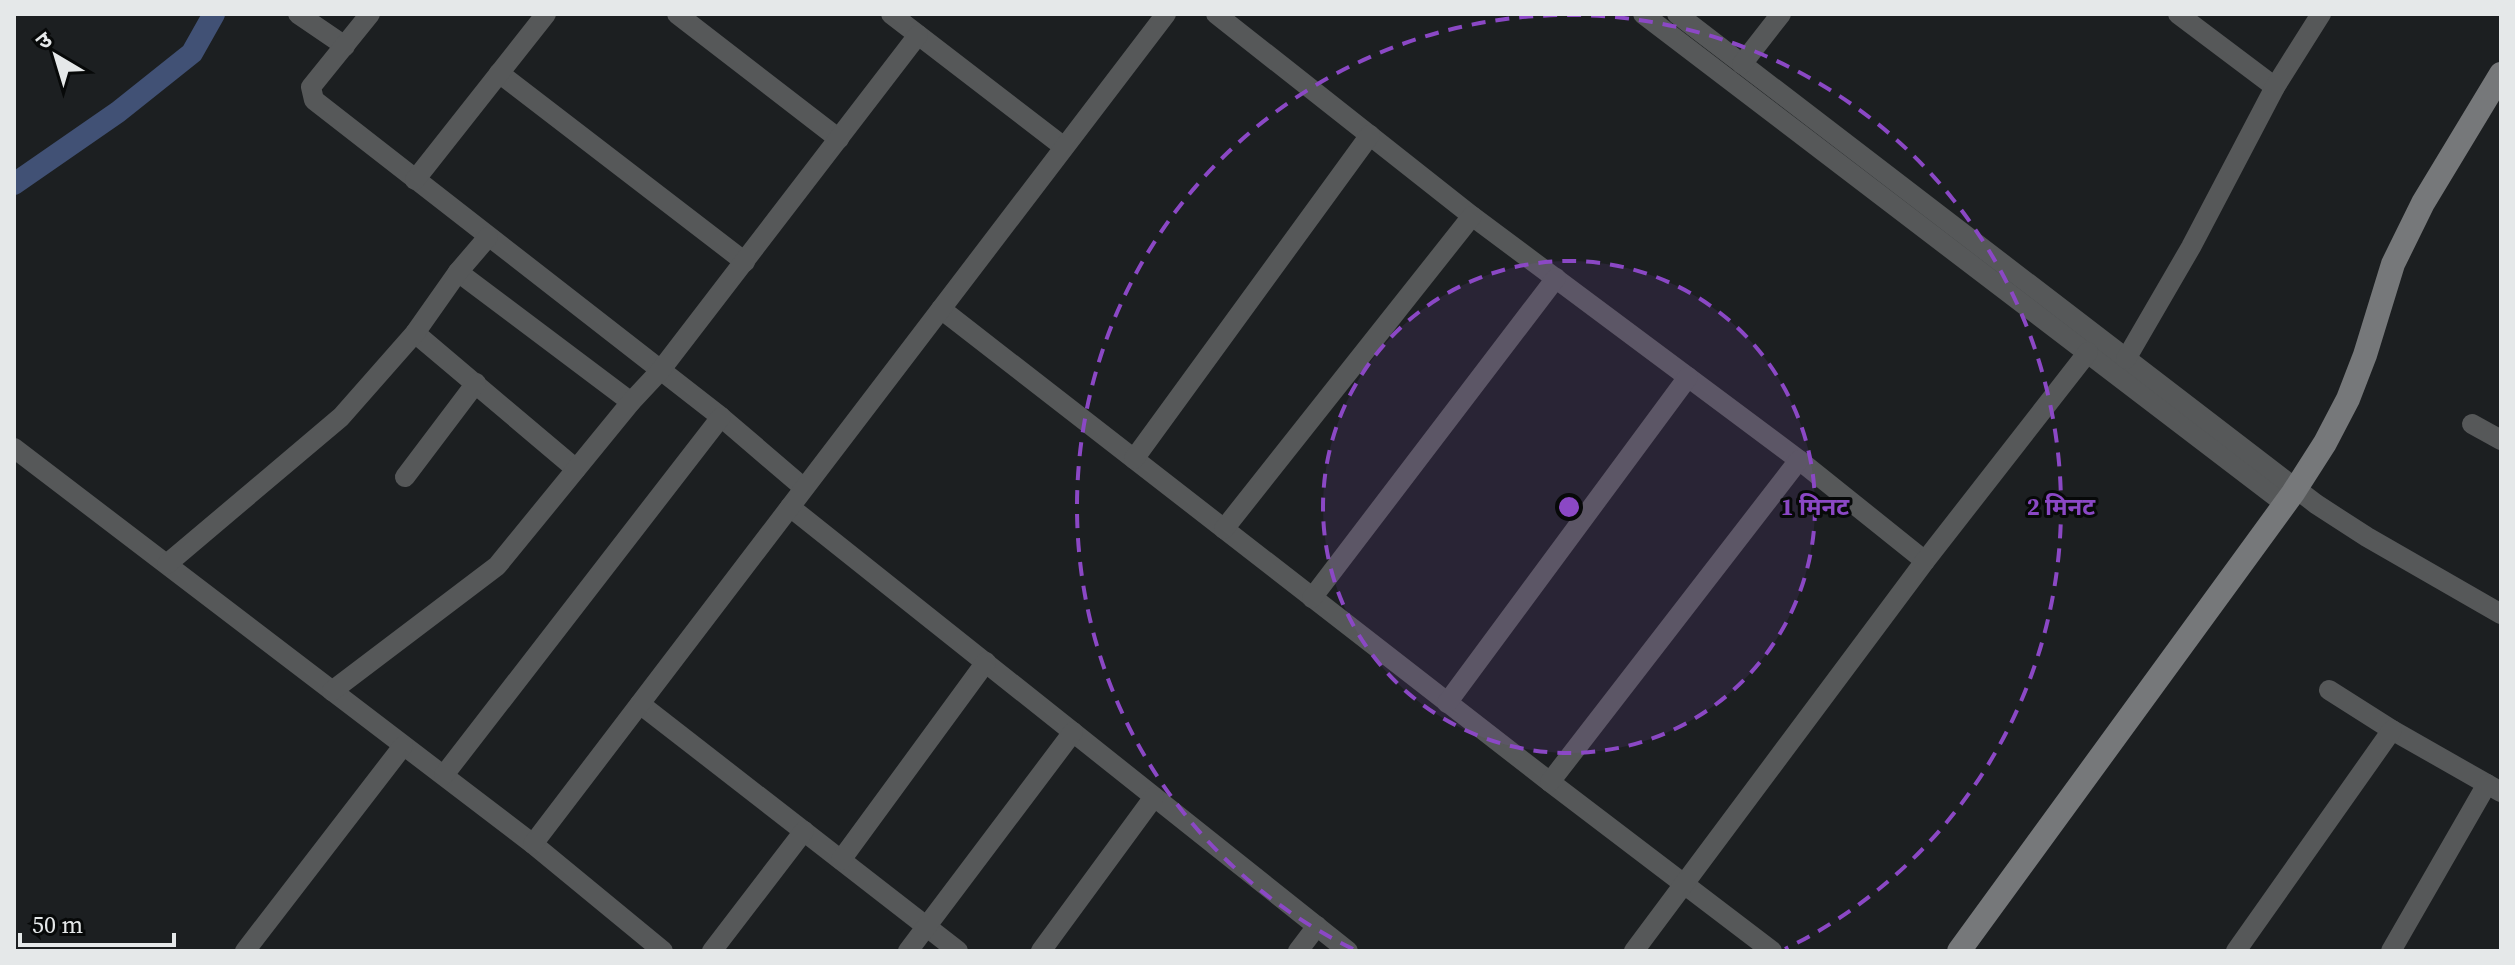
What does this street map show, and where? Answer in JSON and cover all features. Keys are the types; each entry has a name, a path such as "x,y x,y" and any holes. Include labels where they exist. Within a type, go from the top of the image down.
{"street":[{"path":"298,14 345,46"},
{"path":"370,14 311,87 314,100 721,417 804,488"},
{"path":"415,180 546,14"},
{"path":"677,14 839,139"},
{"path":"891,14 1064,147"},
{"path":"533,844 1166,14"},
{"path":"1216,14 1472,216 1799,460 1925,561"},
{"path":"1643,14 2088,352 2289,495 2501,614"},
{"path":"1677,14 2126,359 2289,495"},
{"path":"1742,64 1781,14"},
{"path":"2178,14 2275,87"},
{"path":"2126,359 2206,220 2275,87 2321,14"},
{"path":"332,691 497,566 660,371 918,35"},
{"path":"499,73 745,262"},
{"path":"1959,951 2325,443 2348,399 2365,355 2393,264 2423,203 2501,74"},
{"path":"1134,459 1370,135"},
{"path":"1224,529 1472,216"},
{"path":"167,564 341,417 415,333 458,272 488,237"},
{"path":"458,272 631,402"},
{"path":"1312,598 1556,278"},
{"path":"941,309 1447,703 1772,951"},
{"path":"415,333 576,469"},
{"path":"1634,951 1925,561 2088,352"},
{"path":"1447,703 1688,377"},
{"path":"405,477 476,383"},
{"path":"444,775 721,417"},
{"path":"2472,424 2501,440"},
{"path":"14,448 444,775 663,951"},
{"path":"1550,782 1799,460"},
{"path":"790,507 1348,951"},
{"path":"841,860 986,662"},
{"path":"2329,690 2494,788 2391,951"},
{"path":"640,704 958,951"},
{"path":"2236,951 2392,730"},
{"path":"908,951 1073,732"},
{"path":"245,951 403,746"},
{"path":"1041,951 1154,797"},
{"path":"712,951 804,831"},
{"path":"1298,951 1317,926"}],"waterway":[{"path":"14,184 118,112 192,53 214,14"}]}
